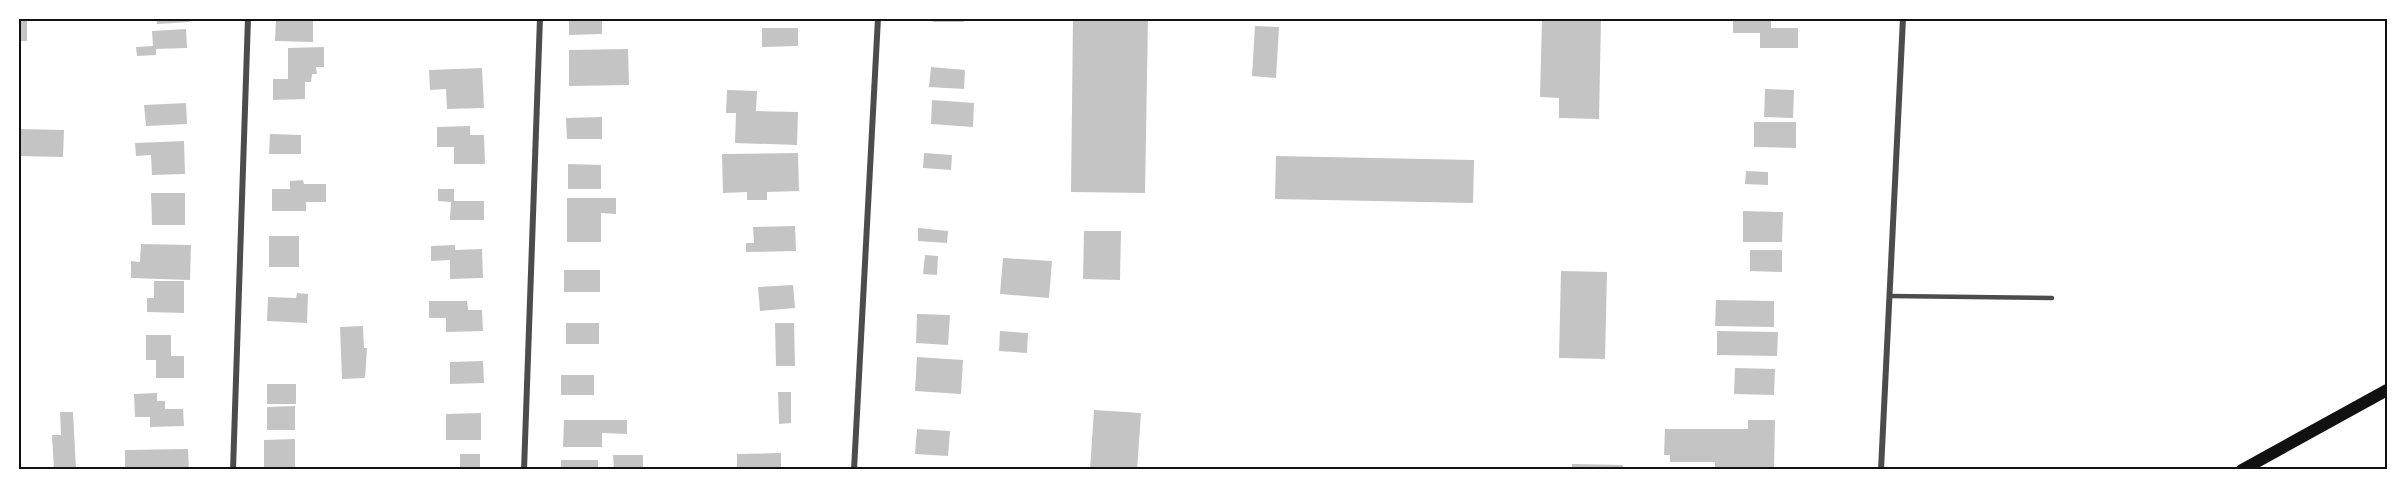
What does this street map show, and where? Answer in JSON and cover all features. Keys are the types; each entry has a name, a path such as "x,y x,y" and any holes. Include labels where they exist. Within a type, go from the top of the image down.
{"main road":[{"path":"2242,470 2387,390"}],"street":[{"path":"233,470 248,18"},
{"path":"524,470 540,18"},
{"path":"854,470 878,18"},
{"path":"1881,470 1903,18"}],"lane":[{"path":"1890,296 2052,298"}],"building":[{"path":"18,18 27,18 27,41 18,41"},
{"path":"156,18 189,18 190,22 157,24"},
{"path":"276,18 313,18 313,42 275,41"},
{"path":"602,18 602,34 569,35 569,19"},
{"path":"933,18 964,18 964,22 933,22"},
{"path":"1073,18 1148,18 1145,193 1071,192"},
{"path":"1542,18 1601,18 1599,119 1559,118 1559,98 1540,97"},
{"path":"1733,18 1771,18 1771,28 1798,28 1798,48 1760,48 1760,33 1733,33"},
{"path":"1255,26 1279,27 1276,78 1252,76"},
{"path":"762,28 798,28 798,46 762,47"},
{"path":"186,29 187,48 156,49 156,55 137,56 136,47 153,46 152,31"},
{"path":"324,47 324,67 316,67 317,74 312,74 311,82 305,82 305,99 273,100 273,79 288,79 288,48"},
{"path":"628,49 629,85 569,86 569,50"},
{"path":"931,67 965,70 964,89 929,87"},
{"path":"482,68 484,108 447,109 446,89 430,90 429,70"},
{"path":"1765,89 1794,90 1793,118 1764,117"},
{"path":"727,90 757,91 756,111 798,112 797,145 735,143 736,113 726,113"},
{"path":"932,100 974,103 973,127 931,124"},
{"path":"186,103 187,124 146,126 144,105"},
{"path":"602,117 602,139 567,139 566,118"},
{"path":"1754,122 1796,122 1796,148 1754,147"},
{"path":"470,126 470,135 484,135 485,164 454,164 454,147 437,147 437,127"},
{"path":"18,129 64,130 63,157 18,156"},
{"path":"270,134 301,135 301,154 269,154"},
{"path":"184,141 185,174 152,175 151,155 136,156 135,143"},
{"path":"798,153 799,191 767,192 767,200 747,200 747,192 723,193 722,154"},
{"path":"924,153 952,155 951,170 923,168"},
{"path":"1276,156 1474,160 1473,203 1275,199"},
{"path":"568,164 601,165 601,189 568,189"},
{"path":"1746,171 1768,172 1768,185 1745,184"},
{"path":"303,180 304,184 326,184 326,202 306,202 306,211 272,211 272,189 290,189 290,181"},
{"path":"438,189 454,189 454,201 484,201 484,220 450,220 451,202 438,201"},
{"path":"151,193 185,193 185,225 152,225"},
{"path":"567,198 616,198 616,214 601,213 601,242 567,242"},
{"path":"1743,211 1783,212 1782,242 1743,242"},
{"path":"795,226 796,251 746,252 746,243 754,243 753,227"},
{"path":"918,228 948,231 947,243 918,241"},
{"path":"1084,231 1121,231 1120,280 1083,279"},
{"path":"269,236 299,236 299,267 269,267"},
{"path":"141,244 191,245 190,280 131,278 131,261 140,262"},
{"path":"455,245 455,250 482,249 483,278 450,279 450,260 431,261 431,246"},
{"path":"1750,250 1782,250 1782,272 1750,271"},
{"path":"925,255 938,256 937,275 923,274"},
{"path":"1003,258 1052,261 1049,298 1000,294"},
{"path":"564,270 600,270 600,292 564,292"},
{"path":"1561,271 1607,272 1605,359 1559,358"},
{"path":"154,281 184,281 184,313 147,312 147,298 154,298"},
{"path":"793,285 795,308 760,311 758,287"},
{"path":"297,293 308,294 307,323 267,321 268,297 296,298"},
{"path":"1716,300 1774,301 1774,327 1715,326"},
{"path":"429,301 467,301 468,310 482,310 483,331 446,332 446,318 429,318"},
{"path":"917,314 950,315 948,345 916,343"},
{"path":"566,323 599,323 599,344 566,344"},
{"path":"775,323 794,323 795,366 776,366"},
{"path":"363,326 364,348 367,348 365,378 342,379 340,327"},
{"path":"1000,331 1028,333 1027,353 999,351"},
{"path":"1717,331 1778,332 1777,356 1717,355"},
{"path":"146,335 171,335 171,356 184,356 184,378 156,378 156,360 146,360"},
{"path":"917,357 963,360 961,394 915,391"},
{"path":"483,361 484,383 450,384 450,362"},
{"path":"1735,368 1775,369 1774,395 1734,394"},
{"path":"561,375 594,375 594,395 561,395"},
{"path":"267,384 296,384 296,404 267,404"},
{"path":"778,392 791,392 791,423 779,424"},
{"path":"157,393 157,401 165,401 165,409 183,409 184,426 150,427 150,417 135,417 134,394"},
{"path":"295,406 295,430 267,430 267,407"},
{"path":"1094,410 1141,413 1137,470 1090,470"},
{"path":"60,412 73,412 76,469 54,470 52,435 61,435"},
{"path":"481,413 481,440 446,440 446,414"},
{"path":"564,420 627,420 627,434 602,433 602,447 563,447"},
{"path":"1748,420 1775,420 1774,470 1715,470 1715,462 1670,462 1670,455 1664,455 1665,429 1748,429"},
{"path":"917,429 950,431 948,456 915,454"},
{"path":"295,439 295,470 264,470 264,440"},
{"path":"188,449 189,470 125,470 125,450"},
{"path":"781,453 781,470 737,470 737,454"},
{"path":"460,454 480,454 480,470 460,470"},
{"path":"613,455 643,455 643,470 614,470"},
{"path":"561,460 598,460 598,470 561,470"},
{"path":"1572,464 1623,465 1622,470 1572,470"}]}
